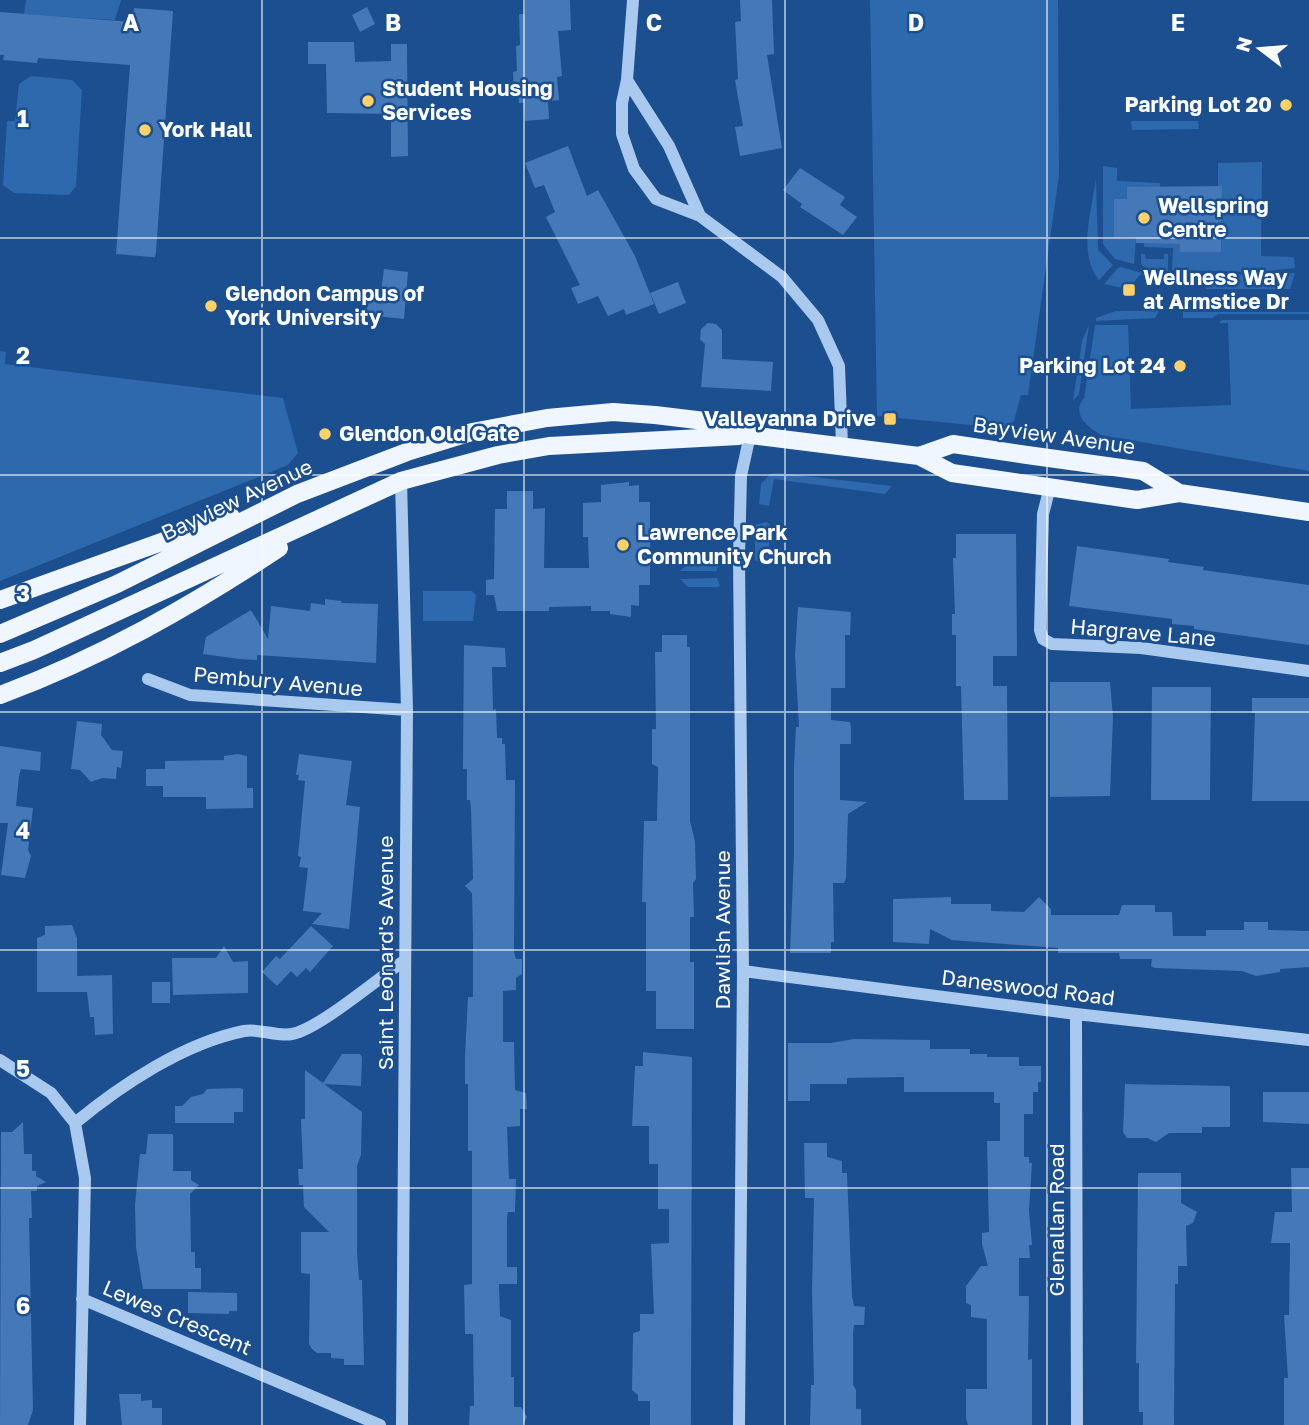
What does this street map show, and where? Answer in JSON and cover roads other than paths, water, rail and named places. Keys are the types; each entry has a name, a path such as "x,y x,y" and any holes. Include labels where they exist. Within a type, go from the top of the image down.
{"main road":[{"name":"Bayview Avenue","path":"0,634 117,583 297,494 407,452 472,432 547,418 613,412 705,421 750,435"},
{"name":"Bayview Avenue","path":"0,663 46,645 401,481 498,454 549,446 750,435 919,456 952,473 1138,500 1179,493 1309,512"},
{"name":"Bayview Avenue","path":"919,456 953,444 1143,471 1179,493"},
{"path":"0,600 297,494"},
{"path":"0,695 102,652 155,625 206,596 328,515"}],"street":[{"path":"633,0 627,80 622,103 622,134 634,169 656,200 700,216 782,277 818,320 839,366 842,445"},
{"path":"627,80 669,146 700,216"},
{"name":"Dawlish Avenue","path":"738,1425 743,971 739,546 741,476 750,435"},
{"name":"Saint Leonard's Avenue","path":"401,481 407,710 402,1425"},
{"name":"Hargrave Lane","path":"1049,487 1043,514 1043,639 1052,644 1141,648 1309,671"},
{"name":"Pembury Avenue","path":"148,679 190,695 407,710"},
{"path":"0,1060 51,1093 75,1124 114,1091 188,1051 245,1031 293,1034 338,1009 404,961"},
{"name":"Daneswood Road","path":"743,971 1076,1014 1309,1040"},
{"name":"Glenallan Road","path":"1076,1014 1077,1425"},
{"name":"Lewes Crescent","path":"75,1124 85,1178 82,1299 380,1425"},
{"path":"80,1425 82,1299"}],"place":[{"name":"Student Housing Services","path":"368,101"},
{"name":"Parking Lot 20","path":"1286,105"},
{"name":"York Hall","path":"145,130"},
{"name":"Wellspring Centre","path":"1144,218"},
{"name":"Wellness Way at Armstice Dr","path":"1129,290"},
{"name":"Glendon Campus of York University","path":"211,306"},
{"name":"Parking Lot 24","path":"1180,366"},
{"name":"Valleyanna Drive","path":"890,419"},
{"name":"Glendon Old Gate","path":"325,434"},
{"name":"Lawrence Park Community Church","path":"623,545"}]}
